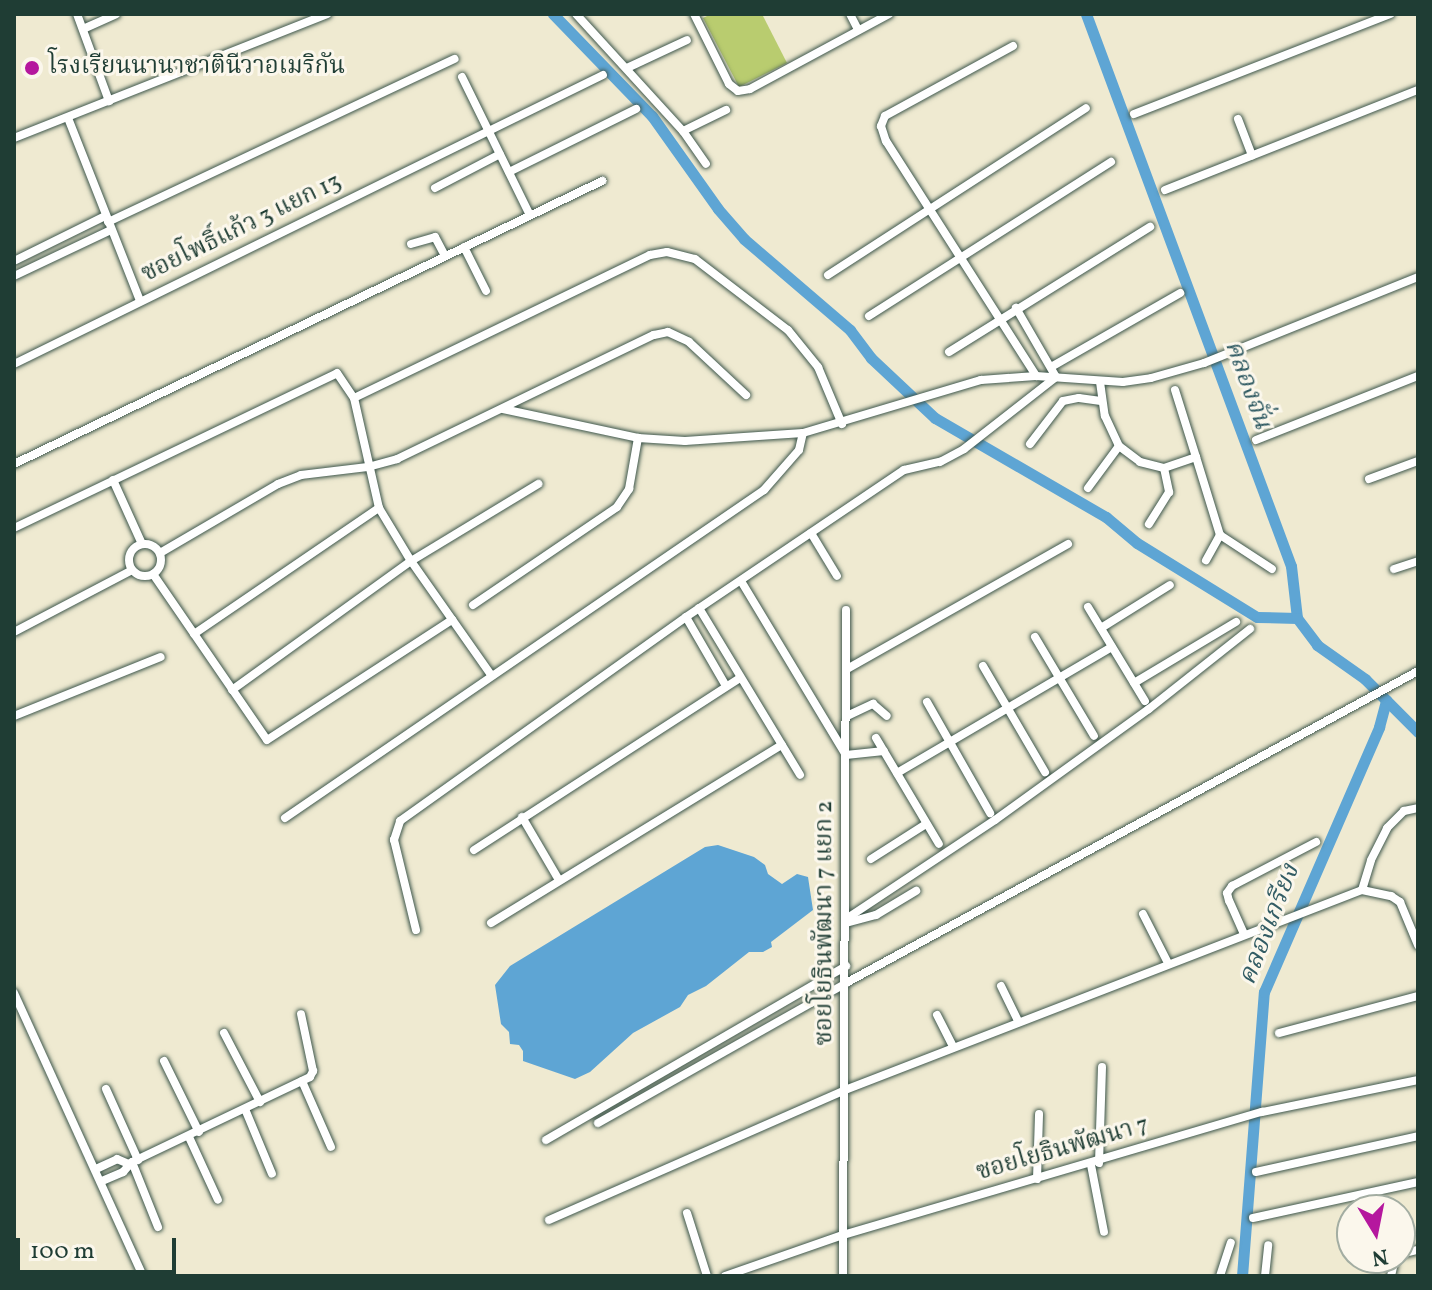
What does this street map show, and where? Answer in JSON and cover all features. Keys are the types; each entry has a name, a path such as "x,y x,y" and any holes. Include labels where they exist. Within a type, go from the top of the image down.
{"street":[{"path":"77,14 109,101"},
{"path":"83,29 116,14"},
{"path":"14,138 327,14"},
{"path":"576,14 683,131 706,164"},
{"path":"694,14 729,84 738,91 750,89 889,14"},
{"path":"850,14 858,30"},
{"path":"1134,114 1390,14"},
{"path":"627,68 687,40"},
{"path":"1013,46 882,120 886,141 1036,376"},
{"path":"14,261 89,224 108,223 455,59"},
{"name":"ซอยโพธิ์แก้ว 3 แยก 13","path":"14,364 603,75"},
{"path":"462,77 530,215"},
{"path":"1165,190 1418,90"},
{"path":"828,275 1086,108"},
{"path":"509,172 636,109"},
{"path":"683,131 726,110"},
{"path":"68,118 140,301"},
{"path":"1238,119 1252,155"},
{"path":"435,188 500,154"},
{"path":"869,316 1111,162"},
{"path":"14,464 602,181"},
{"path":"14,276 96,237 108,223"},
{"path":"89,224 96,237"},
{"path":"949,352 1150,227"},
{"path":"411,244 435,237 445,256"},
{"path":"41,247 47,260"},
{"path":"464,247 486,291"},
{"path":"354,398 650,255 667,252 695,259 788,330 818,367 842,424"},
{"path":"503,409 638,438 685,441 803,433 842,424 922,396 981,380 1036,376 1100,382 1151,378 1204,363 1418,277"},
{"path":"1051,367 1180,293"},
{"path":"1016,308 1056,377"},
{"path":"160,553 289,479 368,467 397,459 638,341 668,332 689,342 746,395"},
{"path":"14,528 332,372 343,376 354,398 379,508 411,561 491,675"},
{"path":"1256,440 1418,376"},
{"path":"416,930 394,840 400,821 699,608 904,470 940,462 964,449 1056,377"},
{"path":"1100,382 1101,401 1119,446 1140,462 1164,468 1196,457"},
{"path":"1175,390 1220,535 1272,569"},
{"path":"1030,444 1063,401 1079,398 1101,401"},
{"path":"285,818 764,490 799,450 803,433"},
{"path":"473,605 617,507 629,489 638,438"},
{"path":"1088,488 1119,446"},
{"path":"1369,479 1418,461"},
{"path":"1149,524 1169,492 1164,468"},
{"path":"113,480 142,544"},
{"path":"232,690 411,561 538,484"},
{"path":"194,634 379,508"},
{"path":"811,533 837,576"},
{"path":"1206,560 1220,535"},
{"path":"142,544 155,546 160,553 161,565 153,574 142,576 132,570 131,552 142,544"},
{"path":"847,669 1068,544"},
{"path":"1394,569 1418,561"},
{"path":"14,632 132,570"},
{"path":"153,574 262,737 269,740 452,620"},
{"path":"741,581 846,755 884,751"},
{"path":"1101,628 1170,585"},
{"path":"1088,607 1145,701"},
{"path":"699,608 800,775"},
{"name":"ซอยโยธินพัฒนา 7 แยก 2","path":"843,1276 846,610"},
{"path":"686,617 726,686"},
{"path":"1134,683 1236,622"},
{"path":"846,921 995,820 1174,690 1250,629"},
{"path":"1035,637 1094,736"},
{"path":"897,773 1112,647"},
{"path":"14,716 161,657"},
{"path":"983,666 1045,772"},
{"path":"598,1123 1364,697 1418,671"},
{"path":"474,850 740,678"},
{"path":"927,702 990,813"},
{"path":"847,716 873,704 887,716"},
{"path":"876,738 939,844"},
{"path":"491,923 782,745"},
{"path":"1362,890 1371,860 1387,828 1404,811 1418,808"},
{"path":"522,817 559,880"},
{"path":"871,859 926,824"},
{"path":"1244,934 1229,901 1227,893 1232,886 1316,842"},
{"path":"549,1220 845,1090 1362,890 1391,896 1400,902 1418,945"},
{"path":"846,921 876,915 916,891"},
{"path":"1143,914 1168,963"},
{"path":"546,1140 846,966"},
{"path":"1001,986 1018,1021"},
{"path":"14,993 143,1276"},
{"path":"1279,1033 1418,996"},
{"path":"102,1181 123,1172 133,1162 302,1081 313,1071 301,1014"},
{"path":"937,1015 953,1047"},
{"path":"224,1033 260,1102"},
{"path":"164,1061 199,1132"},
{"path":"1102,1067 1095,1164 1104,1232"},
{"name":"ซอยโยธินพัฒนา 7","path":"725,1276 843,1235 1095,1164 1262,1112 1418,1080"},
{"path":"302,1081 331,1147"},
{"path":"106,1089 158,1227"},
{"path":"245,1109 272,1174"},
{"path":"1037,1179 1039,1114"},
{"path":"1256,1172 1418,1136"},
{"path":"189,1137 218,1200"},
{"path":"96,1169 117,1159 133,1162"},
{"path":"1253,1218 1418,1182"},
{"path":"687,1213 707,1276"},
{"path":"1220,1276 1231,1243"},
{"path":"1265,1276 1268,1245"}],"green space":[{"path":"711,14 762,14 787,63 739,87 703,18"}],"water":[{"path":"718,845 754,857 765,865 768,874 782,884 797,874 808,877 813,910 771,942 772,947 763,952 749,952 706,986 688,995 680,1007 633,1033 590,1072 575,1079 523,1061 523,1051 519,1045 510,1044 509,1032 501,1024 495,985 510,966 705,847"}],"waterway":[{"path":"553,14 652,116 718,209 744,239 850,330 871,358 935,418 1106,517 1137,543 1257,617 1297,618"},
{"name":"คลองจั่น","path":"1086,14 1291,566 1297,618 1317,645 1365,679 1418,732"},
{"name":"คลองเกรียง","path":"1242,1276 1264,992 1379,727 1386,700"}],"place":[{"name":"โรงเรียนนานาชาตินีวาอเมริกัน","path":"32,68"}]}
